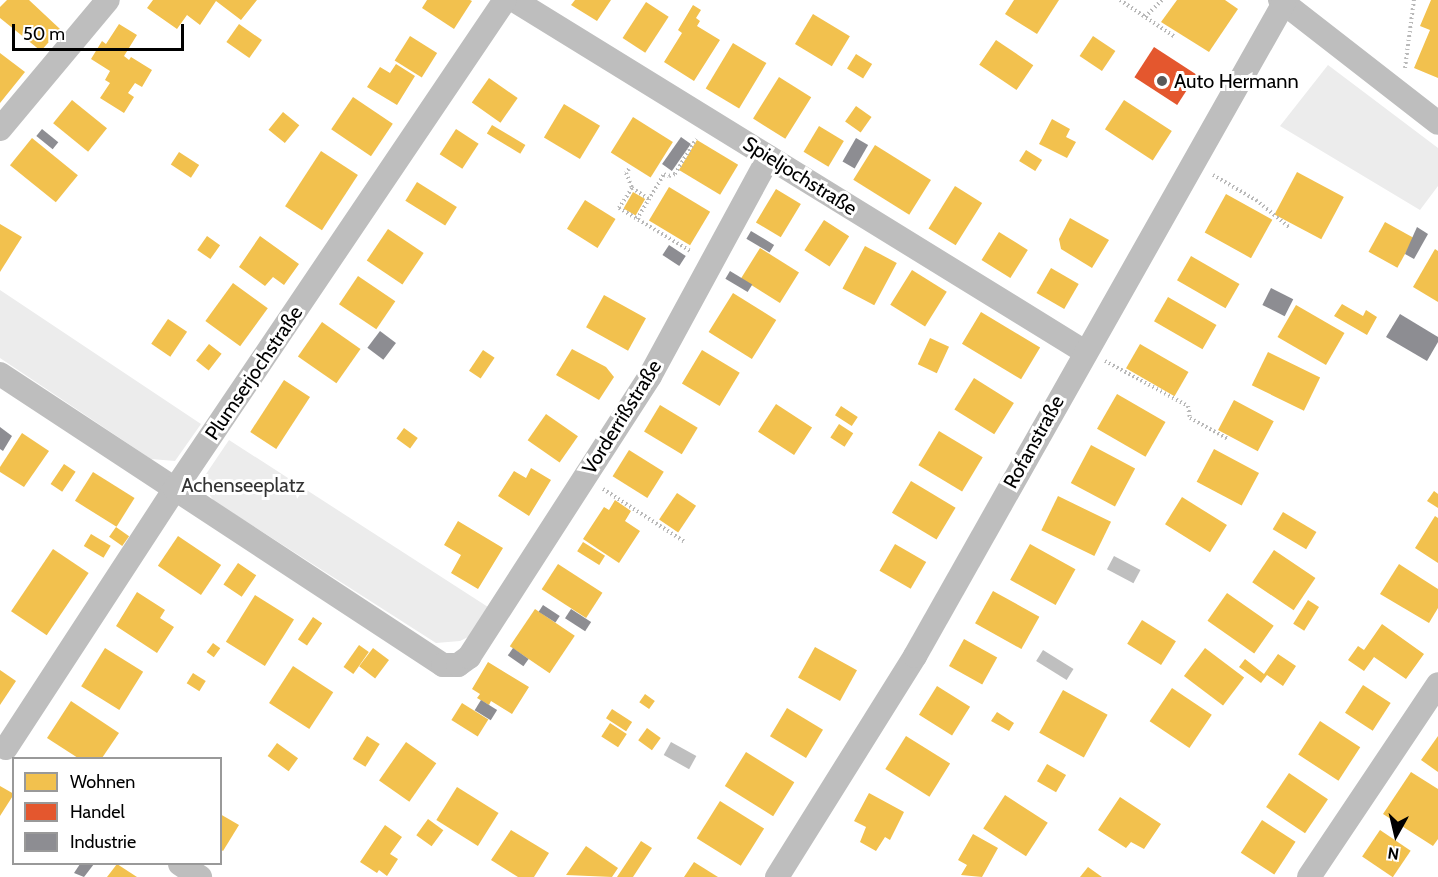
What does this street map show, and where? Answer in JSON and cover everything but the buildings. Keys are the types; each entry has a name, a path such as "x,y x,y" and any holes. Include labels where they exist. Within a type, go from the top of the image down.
{"street":[{"path":"0,129 108,0"},
{"name":"Plumserjochstraße","path":"10,750 175,489 506,0"},
{"name":"Spieljochstraße","path":"514,0 1094,356"},
{"path":"1282,1 1438,123"},
{"name":"Rofanstraße","path":"777,877 915,656 1094,356 1192,163 1282,1"},
{"name":"Vorderrißstraße","path":"175,489 443,665 458,665 470,657 650,376 769,157"},
{"path":"0,374 175,489"},
{"path":"1309,877 1438,684"},
{"path":"182,865 200,877"}],"path":[{"path":"1120,0 1175,37"},
{"path":"1145,17 1162,0"},
{"path":"1402,95 1414,0"},
{"path":"637,219 664,174 669,176 675,174 708,119"},
{"path":"1192,163 1256,200 1289,227"},
{"path":"629,169 626,173 632,188 649,199"},
{"path":"632,188 619,208 711,263"},
{"path":"1094,356 1188,406 1190,418 1228,439"},
{"path":"585,477 685,542"}],"green space":[{"path":"1328,65 1438,148 1438,186 1420,210 1280,126"},
{"name":"Achenseeplatz","path":"0,290 201,424 175,461 151,459 0,358"},
{"name":"Achenseeplatz","path":"229,440 488,607 470,636 460,641 436,643 214,501 206,490 204,477"}],"shaded area":[{"path":"1114,556 1140,570 1133,583 1107,569"},
{"path":"1043,650 1074,669 1067,680 1036,661"},
{"path":"671,742 696,756 689,769 664,755"}],"place":[{"name":"Auto Hermann","path":"1162,81"}]}
